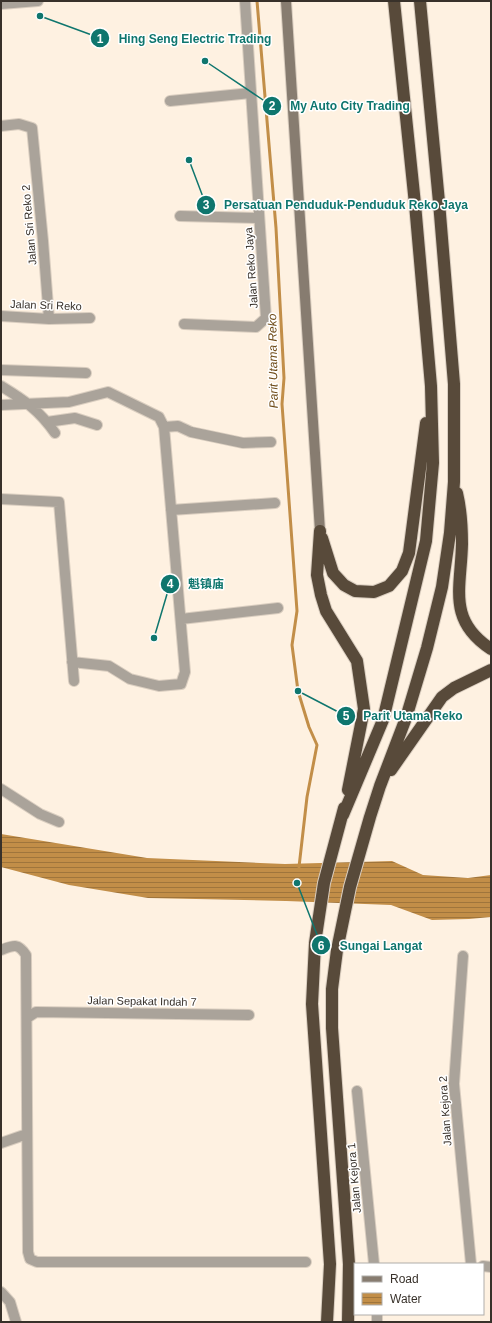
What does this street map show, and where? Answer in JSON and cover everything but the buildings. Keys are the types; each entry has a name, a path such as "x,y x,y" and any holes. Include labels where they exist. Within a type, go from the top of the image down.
{"highway":[{"path":"343,814 383,720 426,542 433,463 431,386 415,204 394,1"},
{"path":"348,1322 349,1264 332,1028 332,989 337,950 350,887 380,786 406,718 429,640 442,587 450,533 454,482 454,384 420,1"},
{"path":"320,531 333,573 344,585 355,591 374,592 389,586 402,572 409,553 431,386"},
{"path":"454,482 460,505 462,525 458,595 462,616 469,629 480,641 491,649"},
{"path":"320,531 317,575 320,595 326,611 357,661 364,709 343,814 324,883 315,944 312,1004 330,1264 327,1322"},
{"path":"380,786 442,697 454,688 491,670"}],"street":[{"path":"1,4 38,1"},
{"name":"Jalan Reko Jaya","path":"184,324 256,327 266,318 244,1"},
{"path":"286,1 320,531"},
{"path":"170,100 251,93"},
{"name":"Jalan Sri Reko 2","path":"1,126 19,124 32,128 49,319"},
{"path":"180,216 259,218"},
{"name":"Jalan Sri Reko","path":"1,316 49,319 90,318"},
{"path":"1,370 86,373"},
{"path":"1,386 29,404 47,422 55,433"},
{"path":"1,406 69,402 108,392 159,417 164,427 185,672 181,684 159,686 130,679 109,666 72,662"},
{"path":"47,422 75,418 97,425"},
{"path":"164,427 178,426 191,432 243,443 271,442"},
{"path":"1,499 59,502 74,681"},
{"path":"172,510 275,503"},
{"path":"181,619 278,608"},
{"path":"1,789 40,814 59,822"},
{"path":"1,950 13,946 21,948 26,955 28,1252 30,1259 36,1262 306,1262"},
{"name":"Jalan Kejora 2","path":"463,956 454,1084 471,1263"},
{"path":"26,1005 36,1012 27,1018"},
{"name":"Jalan Sepakat Indah 7","path":"36,1012 249,1015"},
{"name":"Jalan Kejora 1","path":"357,1091 374,1263"},
{"path":"1,1143 27,1134"},
{"path":"1,1292 10,1302 16,1322"}],"water":[{"path":"1,834 147,858 285,864 392,861 423,875 468,878 491,875 491,917 432,920 391,905 148,898 69,885 1,867"}],"waterway":[{"name":"Parit Utama Reko","path":"257,1 276,228 284,378 282,404 297,611 292,645 298,691 309,727 317,745 307,797 299,867"}],"place":[{"name":"Hing Seng Electric Trading","path":"40,16"},
{"name":"My Auto City Trading","path":"205,61"},
{"name":"Persatuan Penduduk-Penduduk Reko Jaya","path":"189,160"},
{"name":"魁镇庙","path":"154,638"},
{"name":"Parit Utama Reko","path":"298,691"},
{"name":"Sungai Langat","path":"297,883"}]}
